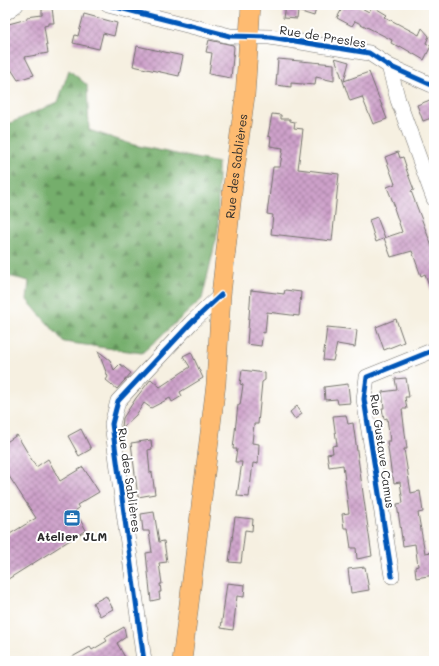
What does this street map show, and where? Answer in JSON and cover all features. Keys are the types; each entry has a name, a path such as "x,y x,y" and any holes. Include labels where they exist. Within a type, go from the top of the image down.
{"main road":[{"path":"240,5 250,38"},
{"name":"Rue des Sablières","path":"182,661 216,384 221,295 233,185 246,96 251,5"}],"street":[{"path":"5,12 16,5"},
{"name":"Rue de Presles","path":"108,5 230,36 250,38 270,37 369,52 389,66 434,86"},
{"path":"389,66 398,100 434,199"},
{"name":"Rue des Sablières","path":"144,661 112,424 118,401 221,295"},
{"path":"199,316 219,325"},
{"name":"Rue Gustave Camus","path":"392,576 364,398 367,376 434,350"}],"green space":[{"path":"69,70 87,85 89,130 134,145 218,163 218,231 202,299 142,353 64,342 27,300 29,281 8,276 5,278 5,123 8,124 58,102"}],"building":[{"path":"285,5 317,5 314,16 298,11 297,19 283,18"},
{"path":"344,5 356,5 369,12 372,6 387,15 385,17 419,35 422,28 429,36 426,43 431,46 424,60 400,46 400,48 391,43 392,40 355,21 352,26 337,18"},
{"path":"52,8 54,23 48,23 48,25 44,26 48,53 25,57 34,75 18,80 5,60 5,25 27,19 27,17 42,15 42,9"},
{"path":"84,14 117,23 114,36 103,33 99,49 73,43 75,35 78,36"},
{"path":"209,40 233,45 231,78 209,74 212,53 206,52"},
{"path":"137,46 183,56 179,76 133,66"},
{"path":"335,58 349,62 344,81 369,72 387,119 373,124 362,97 350,101"},
{"path":"278,59 334,64 334,81 316,77 315,85 291,83 291,87 276,85"},
{"path":"430,100 434,117 423,121 417,105"},
{"path":"272,114 281,115 281,119 290,119 290,121 295,122 294,128 303,129 298,169 339,174 332,241 271,234 273,215 267,214 273,167 280,167 283,148 270,146 271,137 268,136"},
{"path":"398,152 400,158 403,157 414,190 411,191 434,252 434,296 425,274 421,276 412,251 391,257 384,238 402,232 394,208 395,207 387,187 395,184 385,157"},
{"path":"377,217 385,238 376,242 369,220"},
{"path":"251,290 284,294 285,290 301,292 299,316 267,312 265,333 263,332 261,346 247,344"},
{"path":"396,319 404,342 384,350 376,327"},
{"path":"327,327 357,330 355,347 337,344 333,361 323,360"},
{"path":"98,351 110,360 114,370 120,364 131,373 117,389 106,380 108,377"},
{"path":"191,352 203,378 180,392 182,396 172,402 170,398 151,408 144,403 136,415 122,428 123,418 151,379 160,387 190,367 183,356"},
{"path":"242,370 265,373 265,380 262,382 258,424 254,424 252,443 259,444 258,464 253,463 249,497 237,496 242,462 235,462 237,449 233,449 238,405 240,405 243,385 240,384"},
{"path":"406,378 409,397 405,397 407,409 402,409 407,449 404,449 411,493 420,491 423,512 418,513 425,553 432,552 434,565 434,575 416,578 415,567 418,566 415,544 403,546 397,504 403,503 400,482 394,483 392,477 387,441 390,441 387,418 384,419 382,408 384,408 382,392 397,390 395,379"},
{"path":"348,384 350,403 338,404 337,399 325,400 324,387"},
{"path":"297,406 302,414 295,419 290,412"},
{"path":"346,415 348,424 353,423 372,556 357,559 356,548 351,548 348,528 344,528 342,514 349,513 343,465 329,467 327,454 333,453 332,446 337,445 333,416"},
{"path":"81,429 91,449 79,456 68,436"},
{"path":"17,435 36,467 48,459 60,481 83,467 99,492 77,505 79,508 75,511 86,530 5,581 5,537 36,518 5,470 5,443"},
{"path":"151,440 152,449 148,450 150,473 152,472 155,494 138,497 131,443"},
{"path":"154,512 159,542 164,541 167,562 159,563 162,584 160,584 160,599 151,601 146,553 152,552 149,531 143,531 141,514"},
{"path":"235,517 253,519 252,531 245,530 241,563 229,562"},
{"path":"365,567 369,590 351,593 348,569"},
{"path":"227,583 245,585 244,597 237,596 233,630 221,628"},
{"path":"106,596 113,609 100,616 93,603"},
{"path":"124,627 126,637 117,643 127,661 65,661 90,647 92,650 107,641 105,638"}],"cycle path":[{"path":"108,5 230,36 270,37 369,53 389,66 434,86"},
{"path":"144,661 112,424 118,401 191,323 221,295"},
{"path":"392,576 364,399 367,377 434,350"}],"place":[{"name":"Atelier JLM","path":"72,518"}]}
